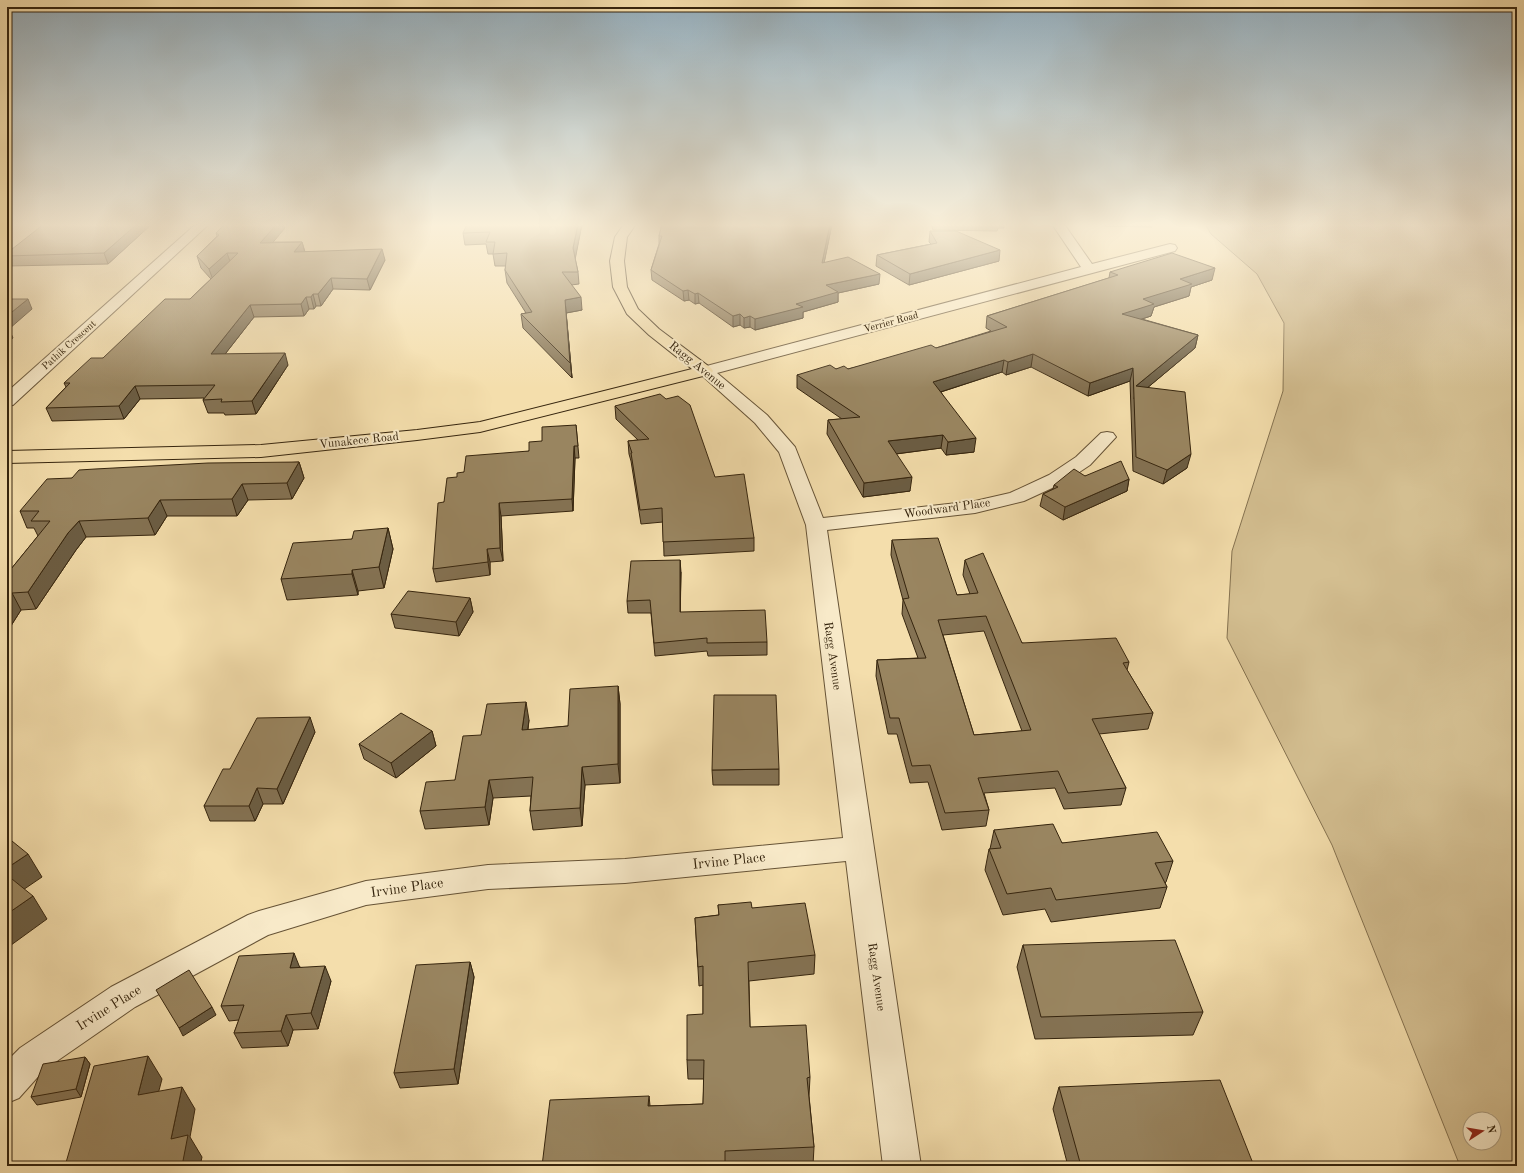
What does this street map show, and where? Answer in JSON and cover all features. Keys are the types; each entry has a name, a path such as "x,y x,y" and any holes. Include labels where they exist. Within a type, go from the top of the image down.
{"main road":[{"name":"Ragg Avenue","path":"619,279 620,287 632,311 654,332 705,371"},
{"name":"Vunakece Road","path":"7,457 261,451 417,435 480,427 705,371"}],"street":[{"name":"Pathik Crescent","path":"7,401 142,279"},
{"name":"Verrier Road","path":"705,371 1056,279"},
{"name":"Ragg Avenue","path":"705,371 761,419 788,451 816,525 858,848 902,1166"},
{"name":"Woodward Place","path":"816,525 975,507 1017,497 1056,479 1083,461 1107,437"},
{"name":"Irvine Place","path":"7,1086 32,1059 122,997 259,924 358,896 488,878 624,871 858,848"}],"shaded area":[{"path":"1260,279 1517,279 1517,1166 1460,1166 1332,845 1227,638 1232,551 1283,391 1284,323"}],"building":[{"path":"211,279 330,279 318,294 313,294 311,297 306,297 301,304 250,305 211,354 285,353 252,401 221,402 222,399 203,400 215,385 135,386 119,406 46,408 70,383 64,383 91,358 103,358 165,299 190,299"},
{"path":"511,279 567,279 581,297 565,300 570,363 521,314 532,312"},
{"path":"664,279 857,279 826,285 838,292 796,304 803,307 755,319 750,316 744,318 740,314 733,316 698,293 695,294 688,290 683,291"},
{"path":"1106,279 1181,279 1192,284 1143,299 1154,304 1122,314 1198,335 1136,386 1185,392 1191,454 1167,470 1136,457 1133,368 1090,383 1033,354 1008,362 1004,360 933,382 976,438 948,442 943,435 888,441 912,477 864,483 828,420 860,417 797,375 830,365 836,369 844,366 848,369 931,345 936,348 1007,327 987,316"},
{"path":"7,299 28,299 7,316"},
{"path":"660,394 666,399 678,396 690,405 715,477 744,474 754,538 663,542 662,508 640,510 632,453 628,441 649,439 615,406"},
{"path":"576,425 578,446 574,446 572,499 499,503 500,548 487,549 488,562 433,569 438,503 444,502 447,478 457,477 457,473 464,472 466,456 529,451 529,442 542,441 542,427"},
{"path":"1121,461 1129,479 1065,507 1043,494 1058,487 1054,485 1074,469 1085,476"},
{"path":"299,462 287,483 242,484 232,499 160,500 148,518 79,521 68,533 28,592 12,593 7,600 7,574 50,521 31,521 39,511 20,511 47,479 72,478 79,470 208,463"},
{"path":"388,528 379,567 352,570 352,574 281,579 293,543 352,539 354,531"},
{"path":"938,538 957,595 978,593 965,560 983,553 1022,643 1116,638 1129,662 1123,663 1153,713 1092,719 1126,788 1068,793 1058,771 978,778 989,810 945,813 930,765 912,766 899,718 890,718 877,660 926,658 903,599 909,598 892,540","holes":["986,616 1031,730 974,735 938,620"]},
{"path":"680,560 680,612 765,610 767,642 707,643 707,638 654,643 650,600 627,601 631,561"},
{"path":"408,591 470,598 456,622 391,614"},
{"path":"618,686 618,764 582,767 580,808 530,811 533,777 489,780 485,807 420,811 426,782 455,780 463,736 481,735 487,704 526,702 522,730 568,726 570,689"},
{"path":"714,695 776,695 779,769 712,770"},
{"path":"401,713 432,731 391,763 359,744"},
{"path":"310,717 277,789 257,788 249,806 204,806 223,769 230,769 257,718"},
{"path":"1053,824 1062,843 1157,832 1173,861 1155,863 1167,887 1056,900 1051,888 1007,894 989,849 1001,848 994,830"},
{"path":"7,837 28,854 7,868"},
{"path":"7,875 33,896 7,914"},
{"path":"751,902 752,908 805,903 815,955 748,962 750,1027 806,1025 810,1077 807,1078 814,1147 725,1151 725,1166 542,1166 550,1100 649,1096 648,1106 703,1104 704,1060 687,1060 687,1015 703,1014 703,966 698,967 695,918 719,915 718,905"},
{"path":"1175,940 1203,1012 1041,1017 1023,945"},
{"path":"294,953 290,968 325,966 311,1013 286,1015 281,1031 234,1033 244,1005 221,1006 239,956"},
{"path":"470,962 454,1069 394,1073 416,965"},
{"path":"189,970 212,1007 179,1028 156,990"},
{"path":"148,1056 138,1095 182,1087 171,1139 188,1135 182,1166 65,1166 94,1066"},
{"path":"85,1057 76,1089 31,1097 43,1064"},
{"path":"1220,1080 1254,1166 1081,1166 1059,1087"}]}
